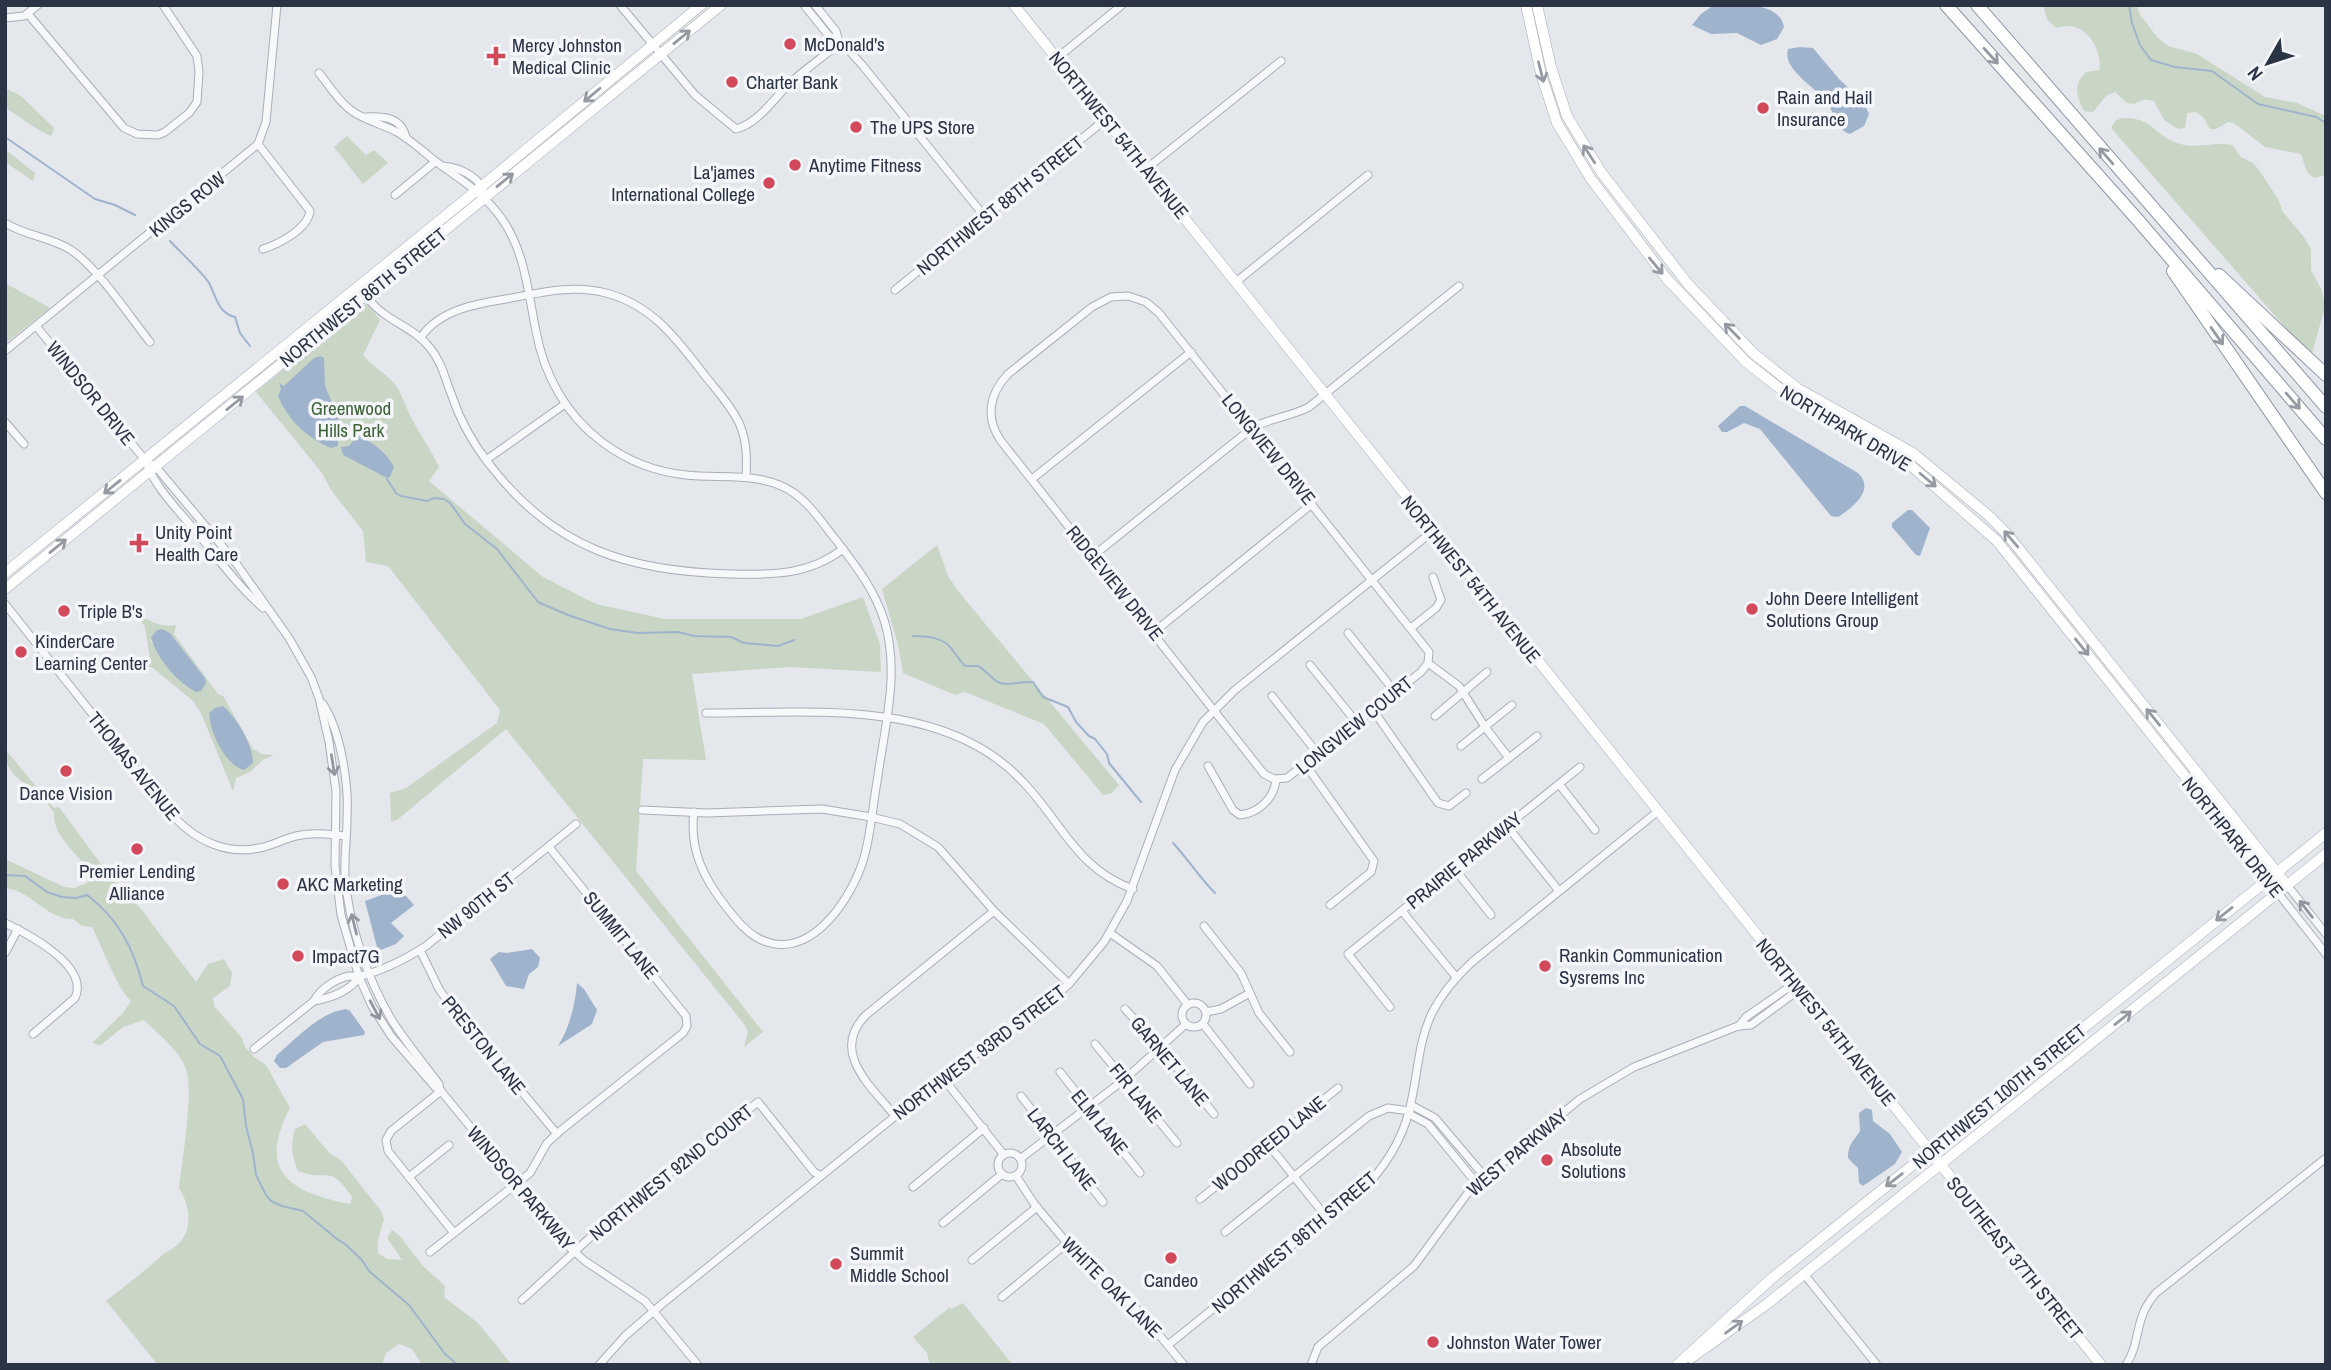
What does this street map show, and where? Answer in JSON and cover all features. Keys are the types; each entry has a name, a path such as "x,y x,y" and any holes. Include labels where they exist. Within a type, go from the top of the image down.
{"highway":[{"path":"1946,5 2137,219 2326,439"},
{"path":"1977,5 2326,407"},
{"path":"2151,208 2288,342 2326,375"},
{"path":"2137,219 2326,493"}],"street":[{"path":"5,18 19,18 38,5"},
{"path":"28,14 124,128 137,134 158,135 194,108 199,91 200,72 194,50 163,5"},
{"path":"263,249 276,245 305,223 310,211 258,144 266,122 277,5"},
{"path":"620,5 652,46 704,103 736,129 764,110 792,81 840,43"},
{"name":"NORTHWEST 86TH STREET","path":"5,589 366,296 481,191 701,5"},
{"name":"NORTHWEST 86TH STREET","path":"5,573 358,287 721,5"},
{"path":"804,5 829,36 863,66 985,217"},
{"path":"815,5 836,31 840,43"},
{"name":"NORTHWEST 54TH AVENUE","path":"1014,5 1930,1152"},
{"path":"1057,58 1122,5"},
{"name":"NORTHPARK DRIVE","path":"1526,5 1548,100 1557,123 1576,156 1661,271 1746,362 1787,394 1908,463 1987,531 2326,954"},
{"name":"NORTHPARK DRIVE","path":"1537,5 1558,93 1567,116 1586,150 1688,285 1753,353 1797,388 1896,443 1930,466 2007,534 2326,934"},
{"path":"1146,169 1281,61"},
{"path":"319,74 347,107 365,117 383,116 395,120 403,128 406,138 439,164 468,174 503,220 517,246 540,350 551,380 565,404 580,422 605,444 651,467 684,475 746,477 770,481 793,492 812,510 843,549 874,594 885,624 891,658 891,691 866,848 856,878 840,906 817,930 801,941 782,944 762,940 747,931 702,872 695,849 694,812"},
{"name":"NORTHWEST 88TH STREET","path":"895,290 1106,119"},
{"name":"KINGS ROW","path":"5,351 258,144"},
{"path":"394,195 439,164"},
{"path":"1236,282 1368,175"},
{"path":"5,223 26,234 63,246 82,259 150,342"},
{"path":"1093,556 1252,428 1300,412 1325,395 1459,286"},
{"path":"358,287 384,314 421,337 438,359 464,423 486,460 520,499 551,524 588,547 637,564 686,573 782,574 811,567 843,549"},
{"path":"421,337 433,324 460,309 561,290 590,290 618,296 654,316 734,414 744,438 746,477"},
{"name":"LONGVIEW DRIVE","path":"1008,374 1102,300 1120,296 1146,302 1159,313 1191,352 1424,644"},
{"name":"WINDSOR DRIVE","path":"36,326 145,460"},
{"path":"1032,479 1191,352"},
{"path":"1746,362 1753,353"},
{"name":"RIDGEVIEW DRIVE","path":"1008,374 992,398 991,416 1001,441 1264,774 1276,780"},
{"path":"486,460 565,404"},
{"path":"5,422 24,444"},
{"name":"WINDSOR PARKWAY","path":"145,460 249,595 273,617 300,657 327,710 343,764 346,786 347,891 356,934 369,973 393,1022 439,1084 441,1091"},
{"path":"1154,632 1312,504"},
{"name":"NORTHWEST 93RD STREET","path":"599,1365 625,1336 655,1310 943,1078 979,1050 1040,1010 1069,984 1110,933 1133,889 1175,770 1191,739 1214,709 1433,531"},
{"path":"1412,628 1436,608 1441,600 1433,577"},
{"path":"2037,591 2047,584"},
{"name":"THOMAS AVENUE","path":"5,604 175,818 192,834 213,845 236,850 259,848 296,835 345,836"},
{"name":"LONGVIEW COURT","path":"1348,634 1395,692"},
{"name":"LONGVIEW COURT","path":"1208,766 1233,810 1240,815 1265,804 1274,792 1276,780 1287,778 1306,764 1428,663 1429,652 1424,644"},
{"name":"LONGVIEW COURT","path":"1428,663 1452,679 1509,758"},
{"name":"LONGVIEW COURT","path":"1310,665 1357,723"},
{"path":"1435,716 1487,672"},
{"name":"LONGVIEW COURT","path":"1272,696 1318,754"},
{"name":"WINDSOR PARKWAY","path":"319,698 336,791 338,896 359,977 372,1006 391,1036 441,1091 574,1253 625,1286 655,1310 698,1365"},
{"path":"1461,746 1513,705"},
{"path":"706,713 812,710 887,718 949,732 996,757 1023,781 1046,807 1087,863 1107,878 1133,889"},
{"name":"LONGVIEW COURT","path":"1373,710 1438,803 1448,807 1466,793"},
{"path":"1482,779 1537,736"},
{"path":"2159,745 2169,737"},
{"name":"LONGVIEW COURT","path":"1306,764 1374,861 1371,872 1330,905"},
{"name":"PRAIRIE PARKWAY","path":"1390,1007 1348,954 1580,767"},
{"path":"1559,784 1595,830"},
{"path":"642,810 694,812 804,809 871,817 900,824 937,847 994,911 1069,984"},
{"name":"NORTHWEST 96TH STREET","path":"1168,1345 1368,1184 1397,1144 1410,1110 1421,1044 1428,1024 1449,985 1472,962 1657,812"},
{"name":"NW 90TH ST","path":"254,1049 314,1001 319,991 349,976 359,977 420,950 576,824"},
{"path":"1507,826 1559,891"},
{"name":"NORTHWEST 100TH STREET","path":"1677,1365 1745,1300 2326,833"},
{"name":"SUMMIT LANE","path":"549,847 686,1016 687,1026 683,1033 556,1134"},
{"name":"NORTHWEST 100TH STREET","path":"1677,1365 1690,1359 1767,1304 2326,854"},
{"path":"1454,868 1491,915"},
{"path":"895,1116 853,1061 851,1045 856,1028 866,1015 994,911"},
{"path":"1402,911 1456,977"},
{"path":"5,923 50,949 76,978 79,987 72,1002 33,1034"},
{"path":"1204,926 1241,973 1259,1013 1290,1052"},
{"path":"5,953 18,929"},
{"path":"1110,933 1157,966 1188,1005"},
{"name":"PRESTON LANE","path":"420,950 439,989 454,1010 556,1134"},
{"name":"WEST PARKWAY","path":"1311,1365 1318,1347 1414,1266 1462,1198 1580,1099 1634,1068 1738,1026 1746,1017 1797,986"},
{"path":"1206,1012 1221,1009 1250,993"},
{"path":"1203,1024 1192,1027 1186,1024 1183,1012 1188,1005 1199,1004 1206,1012"},
{"name":"GARNET LANE","path":"1125,1009 1161,1048 1214,1114"},
{"path":"1203,1024 1206,1012"},
{"path":"1020,1159 1125,1079 1186,1024"},
{"path":"1203,1024 1250,1084"},
{"name":"FIR LANE","path":"1096,1044 1177,1143"},
{"name":"ELM LANE","path":"1060,1072 1140,1173"},
{"path":"943,1078 1004,1155"},
{"name":"WOODREED LANE","path":"1200,1199 1338,1088"},
{"path":"441,1091 391,1131 387,1137 388,1151 454,1233"},
{"name":"LARCH LANE","path":"1021,1096 1103,1202"},
{"name":"NORTHWEST 92ND COURT","path":"522,1300 614,1217 758,1101 814,1172 821,1176"},
{"path":"1225,1232 1379,1110 1388,1108 1410,1110 1435,1118 1485,1177"},
{"path":"1410,1110 1428,1124 1477,1184"},
{"path":"913,1187 984,1128"},
{"path":"430,1252 530,1172 547,1143 556,1134"},
{"path":"409,1177 449,1144"},
{"path":"1268,1144 1327,1218"},
{"name":"SOUTHEAST 37TH STREET","path":"1930,1152 2101,1365"},
{"path":"1013,1153 1020,1159 1022,1168 1016,1175 1009,1177 1002,1174 999,1164 1004,1155 1013,1153"},
{"path":"2126,1365 2133,1350 2143,1311 2156,1293 2326,1158"},
{"path":"943,1223 1002,1174"},
{"name":"WHITE OAK LANE","path":"1016,1175 1037,1207 1088,1269 1141,1312 1184,1365"},
{"path":"972,1260 1037,1207"},
{"path":"1002,1297 1067,1243"},
{"path":"1804,1274 1877,1365"}],"green space":[{"path":"2043,5 2136,5 2158,38 2168,46 2197,54 2265,97 2297,103 2326,116 2326,175 2314,178 2307,172 2301,154 2265,147 2234,123 2228,122 2216,129 2210,129 2203,117 2196,112 2187,113 2185,128 2178,129 2164,120 2154,101 2127,103 2115,92 2106,96 2093,112 2084,111 2077,87 2086,72 2099,70 2099,55 2092,41 2081,30 2067,26 2056,28 2047,19"},
{"path":"5,88 21,96 54,128 51,136 5,108"},
{"path":"2122,118 2140,120 2169,139 2184,145 2232,145 2241,157 2253,163 2259,170 2278,199 2283,212 2311,249 2311,270 2322,291 2325,307 2311,357 2111,128 2115,121"},
{"path":"347,136 366,155 374,150 388,163 363,184 334,147"},
{"path":"5,149 35,173 33,181 5,162"},
{"path":"5,283 50,308 7,342 5,340"},
{"name":"Greenwood Hills Park","path":"366,302 380,320 363,355 388,377 401,394 439,467 429,481 543,577 596,604 665,619 801,619 863,597 880,644 881,672 790,667 692,674 706,760 643,759 636,871 763,1032 744,1047 748,1032 744,1024 506,729 397,820 391,822 390,793 406,788 497,723 500,710 388,566 366,562 363,531 331,490 322,473 256,392"},
{"path":"937,545 948,576 958,591 1119,785 1112,793 1103,795 1044,724 965,692 955,695 903,673 882,589"},
{"path":"139,613 151,622 161,625 176,625 174,634 218,694 223,696 253,749 262,754 274,755 263,760 250,772 236,778 233,791 201,713 193,701 152,667 140,667 150,658 145,627 138,616","holes":["162,629 170,633 205,678 166,664 151,641 153,634"]},
{"path":"5,749 54,808 59,807 109,875 141,909 196,982 208,964 224,959 232,973 230,986 213,998 214,1006 242,1038 245,1047 266,1065 290,1108 280,1130 277,1149 278,1164 285,1176 311,1193 350,1204 352,1197 338,1180 328,1175 298,1171 292,1145 295,1129 305,1124 330,1154 341,1160 381,1211 384,1219 378,1240 378,1253 387,1259 402,1260 387,1238 392,1230 399,1235 422,1265 445,1286 444,1297 478,1323 512,1365 422,1365 412,1349 399,1344 386,1353 382,1365 158,1365 106,1301 177,1245 187,1230 187,1208 179,1188 189,1093 186,1069 173,1049 144,1020 123,1027 101,1045 92,1043 123,1013 131,1001 115,977 92,927 82,926 73,919 55,915 23,894 5,888 5,859 64,887 74,888 87,883 90,871 61,837 54,821 54,813 46,802 10,769"},
{"path":"963,1303 1013,1365 930,1365 927,1353 913,1337 950,1307 951,1309"}],"water":[{"path":"1714,5 1765,8 1780,18 1784,27 1777,39 1761,45 1737,33 1711,34 1692,25"},
{"path":"1813,48 1839,79 1863,101 1869,114 1864,126 1850,134 1841,129 1825,100 1800,77 1790,63 1788,49"},
{"path":"314,358 324,358 325,386 338,417 338,446 331,448 299,427 278,396 281,389 279,383 284,386"},
{"path":"1740,406 1745,406 1858,473 1864,486 1860,498 1838,517 1831,516 1760,429 1744,423 1722,432 1718,426"},
{"path":"357,436 373,444 388,457 394,467 390,477 387,478 343,455 341,447 349,446"},
{"path":"1908,510 1912,510 1930,528 1920,556 1916,555 1892,527 1892,523"},
{"path":"157,630 170,633 205,678 206,683 201,691 196,692 182,682 162,661 151,637"},
{"path":"223,706 239,725 250,748 253,763 244,770 224,754 212,729 209,713"},
{"path":"384,894 406,896 414,905 391,923 404,936 396,944 378,951 365,901"},
{"path":"532,949 540,958 538,967 529,974 524,989 506,986 490,959 499,952"},
{"path":"577,983 597,1010 592,1024 558,1046 571,1016"},
{"path":"346,1009 365,1032 364,1035 323,1042 286,1068 280,1068 274,1061 300,1034 318,1021 336,1011"},
{"path":"1866,1108 1872,1110 1873,1121 1890,1134 1902,1152 1895,1164 1863,1186 1859,1183 1858,1168 1848,1158 1848,1153 1860,1131 1859,1113"}],"waterway":[{"path":"2129,5 2140,45 2151,60 2175,67 2212,71 2258,104 2316,117 2326,123"},
{"path":"5,137 95,199 135,215"},
{"path":"170,241 206,279 221,308 235,317 240,333 250,346"},
{"path":"387,479 401,496 427,501 434,498 444,499 450,503 465,524 497,549 538,602 568,615 610,629 637,633 678,632 694,636 731,637 744,643 778,646 794,640"},
{"path":"913,636 943,641 965,666 978,666 1000,683 1033,682 1043,697 1068,707 1076,722 1095,739 1107,754 1109,763 1141,802"},
{"path":"1173,843 1215,893"},
{"path":"5,875 25,876 47,892 62,897 76,898 87,895 108,914 130,947 143,986 174,1006 200,1044 220,1056 243,1099 256,1175 266,1195 271,1201 282,1206 303,1211 345,1244 370,1272 409,1305 445,1354 458,1365"}],"place":[{"name":"McDonald's","path":"790,44"},
{"name":"Mercy Johnston Medical Clinic","path":"496,56"},
{"name":"Charter Bank","path":"732,82"},
{"name":"Rain and Hail Insurance","path":"1763,108"},
{"name":"The UPS Store","path":"856,127"},
{"name":"Anytime Fitness","path":"795,165"},
{"name":"La'james International College","path":"769,183"},
{"name":"Unity Point Health Care","path":"139,543"},
{"name":"John Deere Intelligent Solutions Group","path":"1752,609"},
{"name":"Triple B's","path":"64,611"},
{"name":"KinderCare Learning Center","path":"21,652"},
{"name":"Dance Vision","path":"66,771"},
{"name":"Premier Lending Alliance","path":"137,849"},
{"name":"AKC Marketing","path":"283,884"},
{"name":"Impact7G","path":"298,956"},
{"name":"Rankin Communication Sysrems Inc","path":"1545,966"},
{"name":"Absolute Solutions","path":"1547,1160"},
{"name":"Candeo","path":"1171,1258"},
{"name":"Summit Middle School","path":"836,1264"},
{"name":"Johnston Water Tower","path":"1433,1342"}]}
